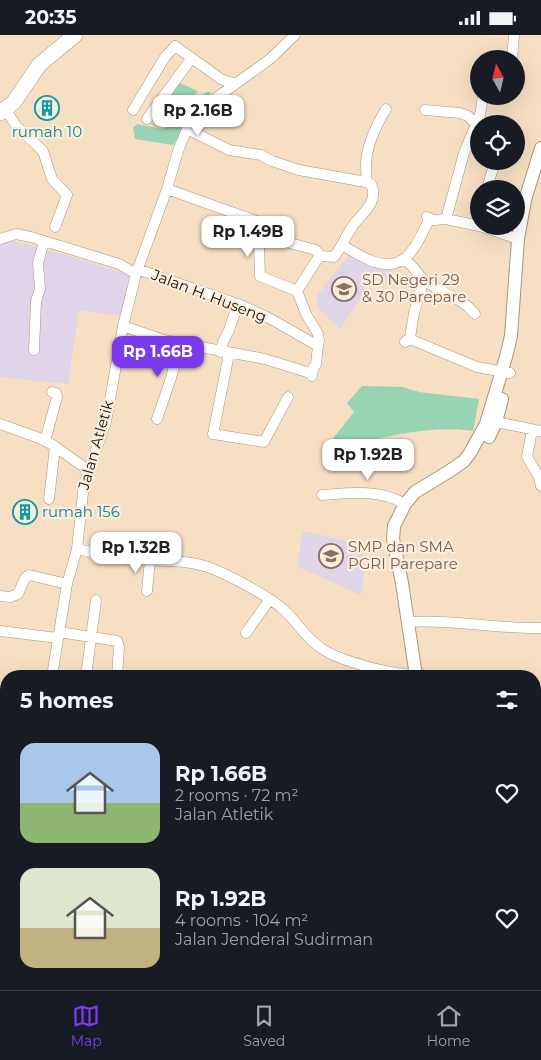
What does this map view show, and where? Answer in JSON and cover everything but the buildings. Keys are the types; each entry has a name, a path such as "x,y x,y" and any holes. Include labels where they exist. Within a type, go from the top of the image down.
{"highway":[{"path":"3,111 14,102 39,65 75,35"}],"main road":[{"path":"418,670 400,536 403,524 414,505 426,494 464,471 485,443 496,422 506,372 517,332 524,237 529,198 540,152"},
{"path":"525,206 541,171"},
{"path":"411,622 393,539 394,526 405,504 415,493 464,461 486,424 506,372 518,235"}],"street":[{"name":"Jalan Atletik","path":"53,670 67,584 77,549 82,495 88,470 106,422 123,326 138,268 167,189 178,151 194,118 208,104 270,59 294,35"},
{"path":"513,50 514,35"},
{"path":"132,110 172,48 177,46 221,79 235,84"},
{"path":"147,119 192,59"},
{"path":"366,182 368,147 375,128 386,109"},
{"path":"425,110 460,113 470,118"},
{"path":"3,111 43,151 52,179 68,195 55,227"},
{"path":"187,129 229,150 261,155 272,161 299,170 370,184 374,192 372,201 353,225 334,257 323,256 318,258"},
{"path":"446,219 464,153 470,138"},
{"path":"123,326 180,344 276,362 310,373 312,376 316,364 318,334 306,314 297,291 260,278 260,235 262,223 167,189"},
{"path":"342,245 377,263 400,263 407,257 428,220 427,217 434,220 446,219 470,223"},
{"name":"Jalan H. Huseng","path":"0,239 16,234 138,268 238,304 270,319 318,346"},
{"path":"260,235 316,250 319,253 318,258 297,291"},
{"path":"508,235 518,239"},
{"path":"34,350 36,301 40,289 38,263 44,241"},
{"path":"407,257 407,262 414,267 424,282 414,313 410,338 405,342 410,339 477,367 506,372"},
{"path":"422,279 467,305 475,315"},
{"path":"238,304 223,342 225,353 213,434 264,442 288,397"},
{"path":"157,419 180,344"},
{"path":"45,441 57,397 56,393 52,392"},
{"path":"496,422 536,430 528,457 539,477 541,486"},
{"path":"0,425 29,433 45,441 88,470"},
{"path":"49,499 55,447"},
{"path":"322,495 375,494 388,496 405,504"},
{"path":"77,549 119,557 186,562 208,567 270,599 310,639 324,650 355,662 388,670"},
{"path":"147,591 150,560"},
{"path":"0,596 18,594 25,578 29,575 67,584"},
{"path":"87,670 96,599"},
{"path":"246,633 270,599"},
{"path":"411,622 429,621 500,627 541,628"},
{"path":"0,631 115,640 119,647 117,670"}],"shaded area":[{"path":"10,240 87,261 132,276 122,316 79,310 68,384 0,377 0,246"},
{"name":"SD Negeri 29 & 30 Parepare","path":"351,252 394,265 389,282 375,276 340,329 318,308 316,297"},
{"name":"SMP dan SMA PGRI Parepare","path":"303,531 361,545 365,568 361,595 297,566"}],"green space":[{"path":"177,82 198,91 180,114 169,119 156,116 154,113"},
{"path":"206,92 211,92 173,145 135,139 133,128 137,124 162,129 172,126"},
{"path":"362,386 403,387 419,392 479,399 473,431 434,430 371,440 361,458 331,441 354,412 347,403"}],"place":[{"name":"rumah 10","path":"47,108"},
{"name":"SD Negeri 29 & 30 Parepare","path":"344,289"},
{"name":"rumah 156","path":"25,512"},
{"name":"SMP dan SMA PGRI Parepare","path":"331,556"}]}
